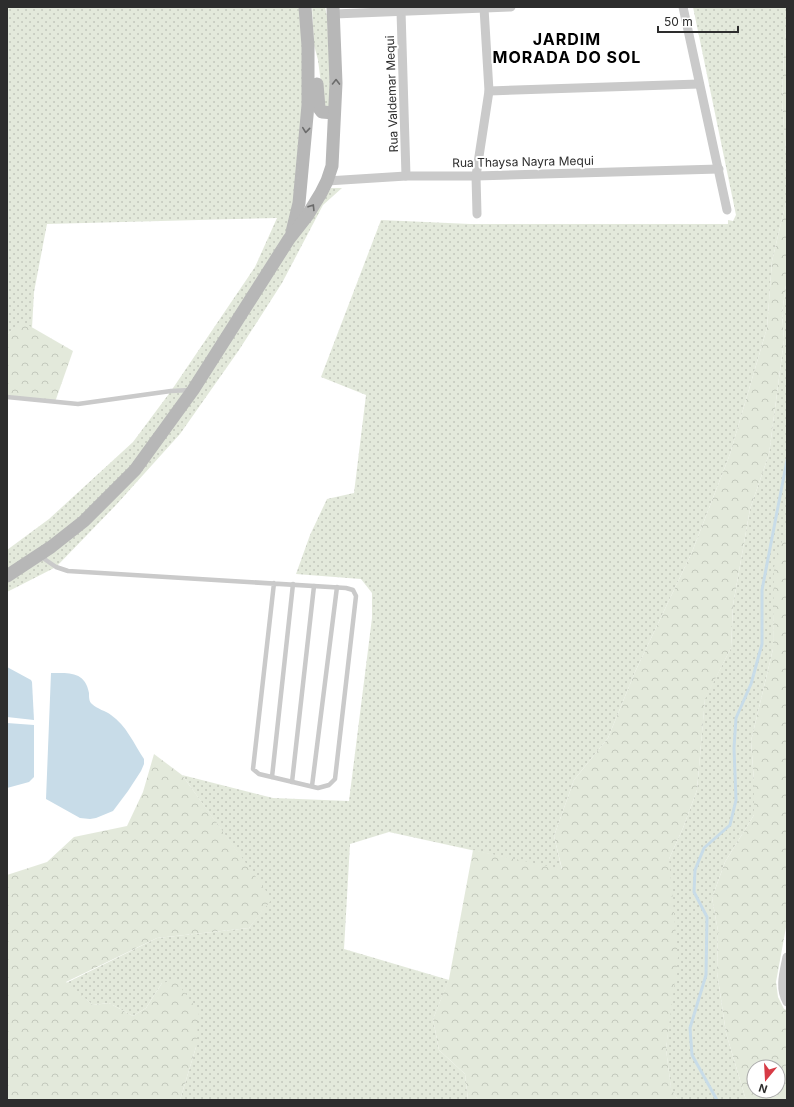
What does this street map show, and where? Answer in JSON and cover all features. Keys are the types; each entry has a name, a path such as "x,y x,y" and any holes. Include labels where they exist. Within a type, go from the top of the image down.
{"main road":[{"path":"290,239 299,203 308,105 308,46 305,7"},
{"path":"7,576 39,556 84,521 130,475 193,390 290,239 307,216 327,181 332,166 336,83 334,10"},
{"path":"308,46 315,62 319,108 322,112 334,113"}],"street":[{"path":"334,10 401,11 511,7"},
{"path":"683,7 727,210"},
{"path":"477,214 476,176 489,91 484,8"},
{"name":"Rua Valdemar Mequi","path":"401,11 406,176"},
{"path":"489,91 699,84"},
{"name":"Rua Thaysa Nayra Mequi","path":"327,181 406,176 476,176 719,169"},
{"path":"785,999 782,984 787,957"}],"lane":[{"path":"7,397 78,404 163,392 193,390"},
{"path":"39,556 56,567 68,571 293,584 337,587 353,590 356,596 335,779 329,785 318,788 259,774 253,769 274,583"},
{"path":"272,777 293,584"},
{"path":"292,782 314,586"},
{"path":"312,786 337,587"}],"green space":[{"path":"7,7 302,7 306,106 291,226 188,390 132,468 80,519 7,572 7,550 49,519 133,442 171,391 255,267 277,218 47,224 34,292 32,328 21,322 7,335"},
{"path":"312,7 325,7 327,16 332,104 329,109 324,107 318,60 314,45"},
{"path":"693,7 787,7 782,102 787,165 787,198 772,261 767,328 730,454 692,552 635,672 608,738 574,780 554,836 562,870 389,832 350,844 344,949 449,980 433,1019 439,1050 465,1074 468,1100 180,1100 196,1047 162,983 146,1008 133,1016 109,1003 93,1005 66,983 157,938 249,928 271,899 182,775 273,798 349,801 372,618 372,593 361,579 296,574 310,535 327,499 354,493 366,395 321,377 381,220 470,224 728,224 728,220 733,221 736,215"},
{"path":"787,23 787,165 782,102 784,46"},
{"path":"331,188 342,188 323,205 282,283 239,350 180,434 116,505 56,567 7,592 7,580 109,503"},
{"path":"787,198 787,278 782,313 784,340 769,454 750,509 733,605 731,648 705,699 697,790 683,828 669,859 678,957 666,1049 671,1088 678,1100 468,1100 465,1074 439,1050 433,1019 449,979 473,850 562,869 554,836 574,780 608,738 635,672 692,552 730,454 767,328 772,261"},
{"path":"787,278 787,525 784,536 774,608 773,649 751,741 754,781 754,815 725,862 712,898 718,931 717,972 726,1033 746,1100 678,1100 671,1089 666,1049 671,1004 669,859 683,828 697,790 705,698 731,648 733,605 750,509 769,454 784,340 782,313"},
{"path":"21,321 73,351 55,402 7,397 7,335"},
{"path":"787,525 787,922 776,982 778,997 784,1009 787,1010 787,1100 746,1100 726,1033 717,972 718,931 712,898 725,862 754,815 754,781 751,741 773,649 774,567"},
{"path":"154,754 182,775 272,899 249,928 157,938 66,982 93,1005 109,1003 133,1016 146,1008 162,983 175,980 199,1012 196,1047 180,1100 7,1100 7,875 47,862 74,837 127,826 143,792"}],"water":[{"path":"7,667 31,680 34,720 7,717"},
{"path":"51,673 64,673 80,677 87,686 91,703 107,712 121,724 144,759 144,764 141,771 113,811 96,818 80,818 46,799"},
{"path":"7,723 34,725 34,777 29,782 7,788"}],"waterway":[{"path":"717,1100 692,1055 690,1028 706,975 707,917 694,892 695,870 704,848 730,825 736,800 734,748 736,718 751,684 762,644 762,590 787,460"}],"district":[{"name":"JARDIM MORADA DO SOL","path":"567,48"}]}
